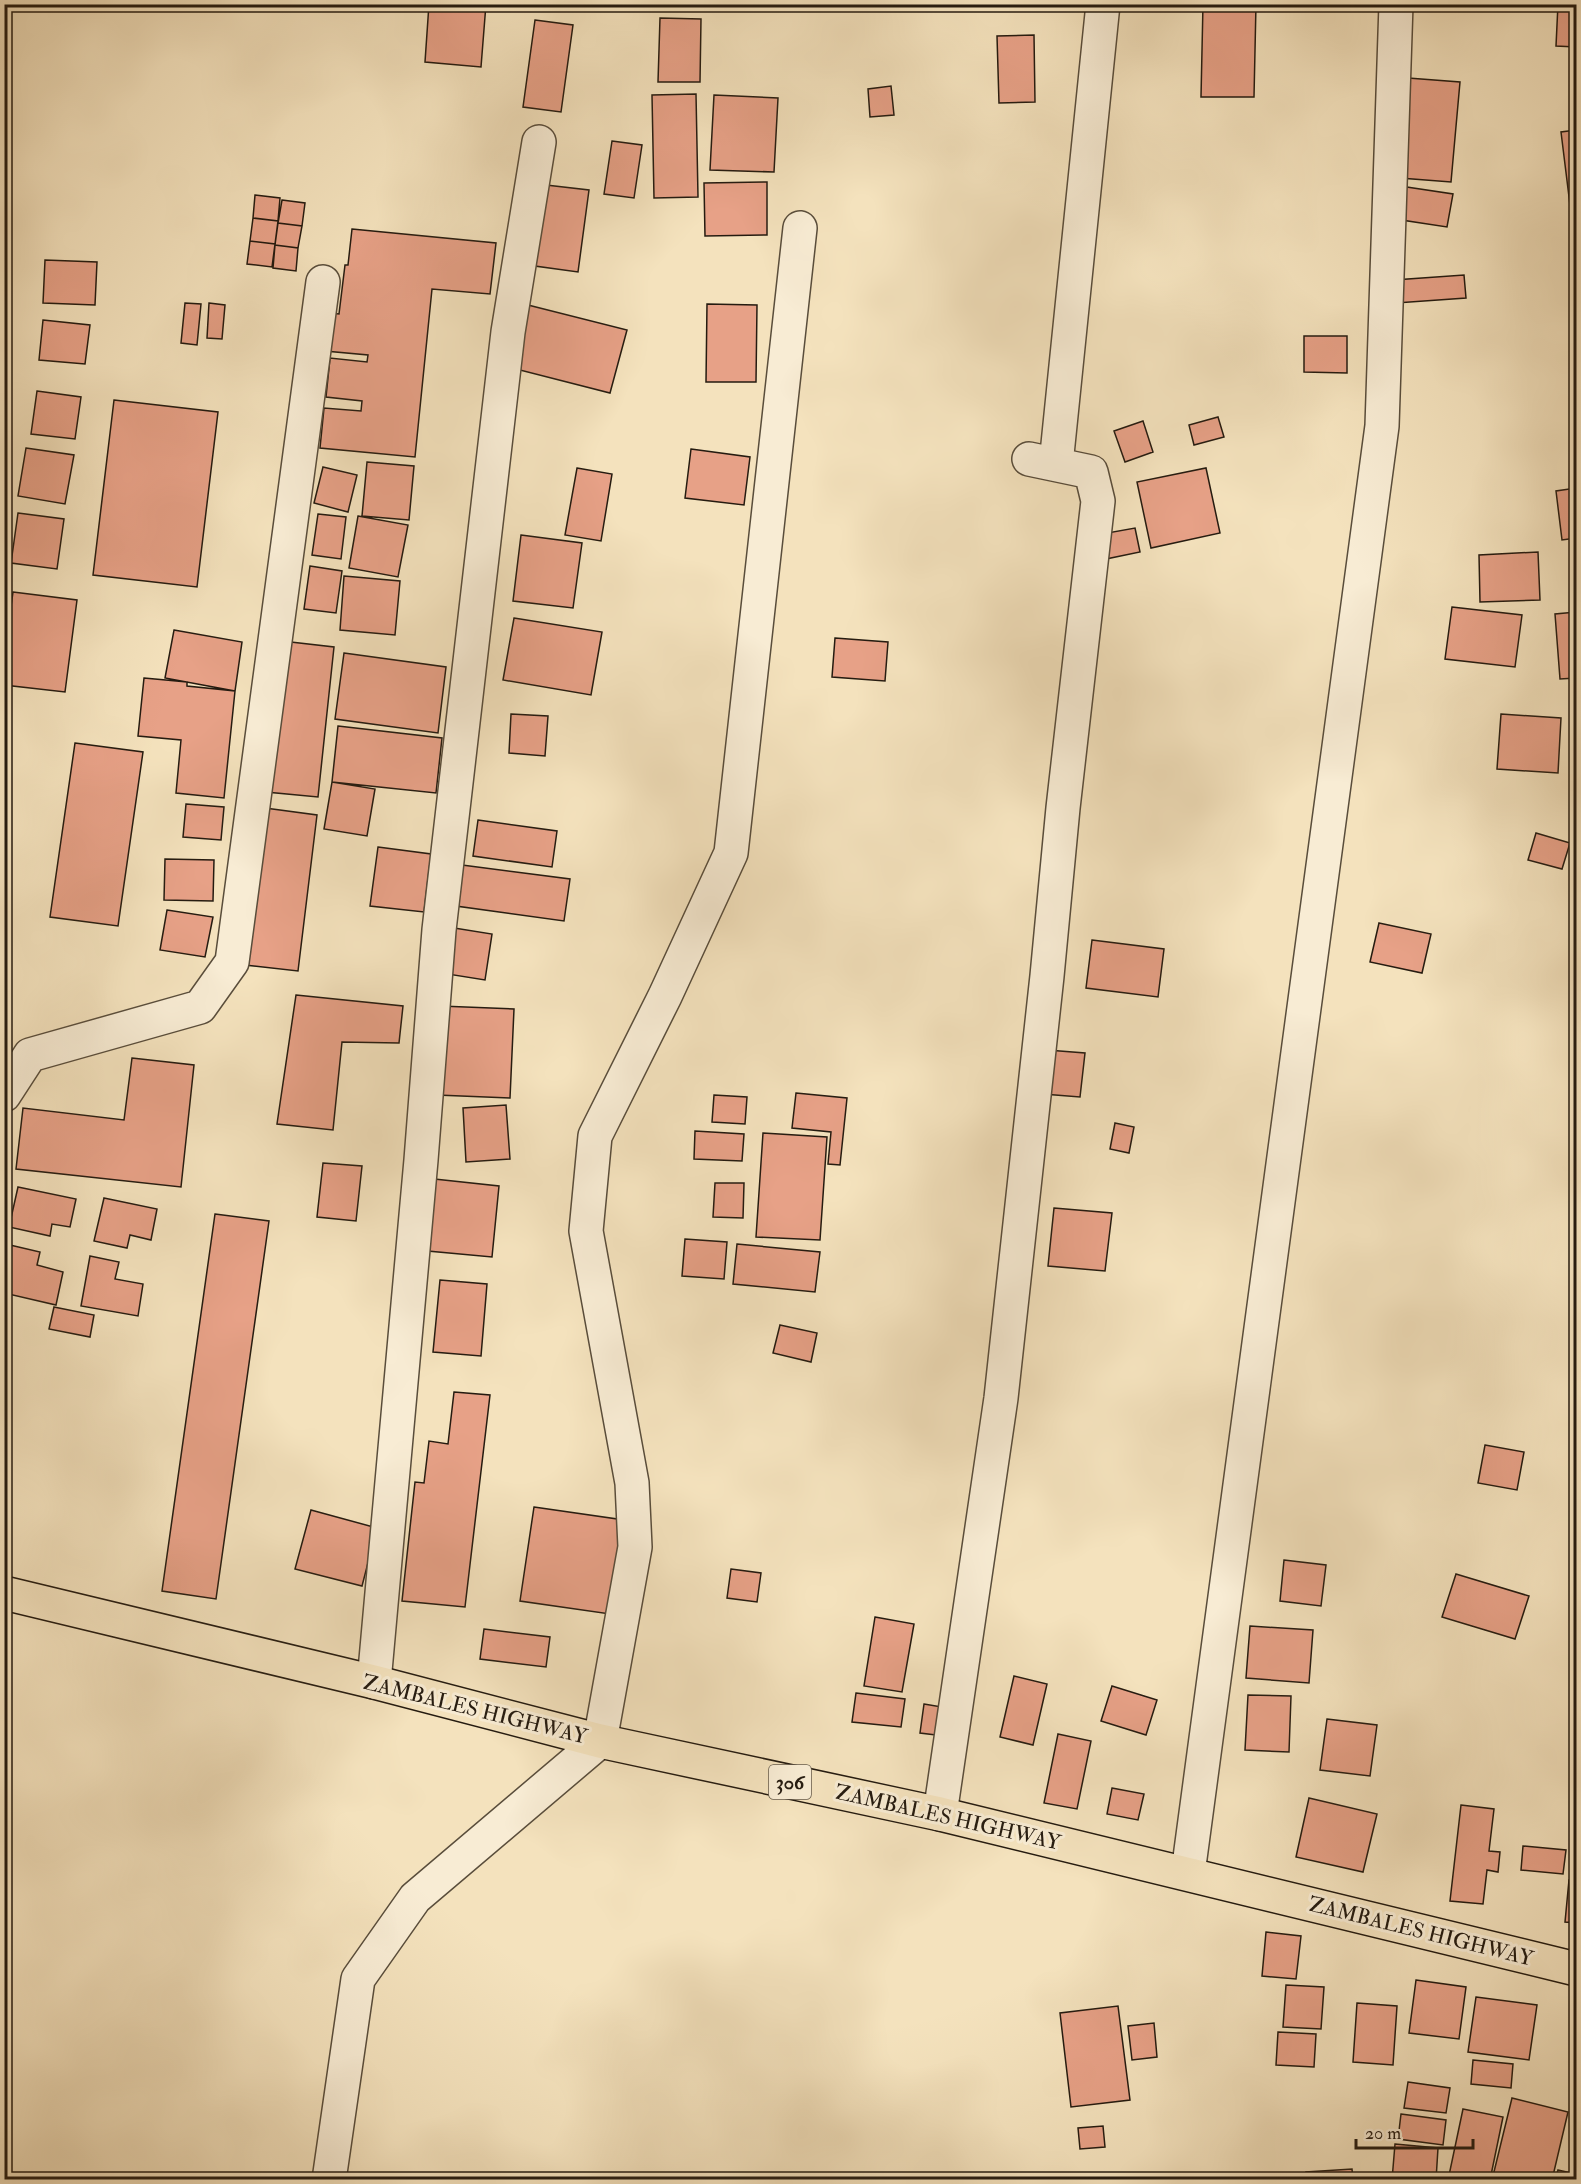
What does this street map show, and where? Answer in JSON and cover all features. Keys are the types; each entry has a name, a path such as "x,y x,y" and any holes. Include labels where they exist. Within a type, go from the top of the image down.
{"main road":[{"name":"ZAMBALES HIGHWAY","path":"4,1593 374,1682 600,1741 940,1814 1576,1969"}],"street":[{"path":"940,1814 1001,1398 1098,501 1091,472 1042,462 1103,4"},
{"path":"1188,1873 1382,426 1396,4"},
{"path":"374,1682 421,1160 439,930 508,332 539,142"},
{"path":"329,2180 358,1979 416,1898 600,1741 635,1547 632,1483 586,1231 595,1136 665,996 731,853 800,228"},
{"path":"4,1095 30,1055 201,1007 232,962 323,282"}],"building":[{"path":"429,4 486,4 481,67 425,62"},
{"path":"1203,4 1256,4 1254,97 1201,97"},
{"path":"1558,4 1576,4 1576,47 1556,46"},
{"path":"660,18 701,19 700,82 658,82"},
{"path":"535,20 573,25 561,112 523,107"},
{"path":"1034,35 1035,102 999,103 997,36"},
{"path":"1408,78 1460,82 1451,182 1400,178"},
{"path":"891,86 894,115 870,117 868,89"},
{"path":"696,94 698,197 654,198 652,95"},
{"path":"714,95 778,98 774,172 710,170"},
{"path":"1576,130 1576,204 1570,205 1561,132"},
{"path":"612,141 642,145 634,198 604,194"},
{"path":"767,182 767,235 705,236 704,183"},
{"path":"546,185 589,190 578,272 535,266"},
{"path":"1400,186 1453,194 1447,227 1395,219"},
{"path":"255,195 280,198 278,221 253,218"},
{"path":"282,200 305,203 302,226 278,223"},
{"path":"253,218 278,221 275,244 250,241"},
{"path":"278,223 302,226 298,248 275,245"},
{"path":"352,229 496,243 490,294 432,289 415,457 320,448 324,408 361,411 362,401 326,397 330,358 367,362 368,355 325,351 329,313 339,314"},
{"path":"250,241 275,244 272,267 247,264"},
{"path":"275,245 298,248 296,271 273,268"},
{"path":"45,260 97,262 95,305 43,303"},
{"path":"1464,275 1466,298 1396,303 1394,280"},
{"path":"185,303 201,304 197,345 181,343"},
{"path":"209,303 225,305 222,339 207,338"},
{"path":"707,304 757,305 756,382 706,382"},
{"path":"528,305 627,330 610,393 512,368"},
{"path":"43,320 90,325 85,364 39,360"},
{"path":"1304,336 1347,336 1347,373 1304,372"},
{"path":"37,391 81,397 75,439 31,434"},
{"path":"114,400 218,412 197,587 93,575"},
{"path":"1218,417 1224,437 1194,445 1189,425"},
{"path":"1143,421 1153,452 1125,462 1114,431"},
{"path":"26,448 74,455 65,504 18,496"},
{"path":"691,449 750,457 744,505 685,498"},
{"path":"367,462 414,466 409,520 362,516"},
{"path":"323,467 357,475 348,512 314,503"},
{"path":"577,468 612,474 601,541 565,535"},
{"path":"1206,468 1220,533 1151,548 1137,482"},
{"path":"1576,488 1576,538 1562,540 1556,491"},
{"path":"18,513 64,519 57,569 11,563"},
{"path":"318,514 346,517 341,559 312,555"},
{"path":"358,516 408,525 398,577 349,568"},
{"path":"1135,528 1140,552 1101,560 1096,535"},
{"path":"521,535 582,543 573,608 513,601"},
{"path":"1538,552 1540,600 1480,602 1479,555"},
{"path":"310,566 342,571 336,613 304,609"},
{"path":"344,576 400,581 395,635 340,630"},
{"path":"13,592 77,600 65,692 4,685 4,657"},
{"path":"1452,607 1522,615 1515,667 1445,659"},
{"path":"1576,612 1576,678 1560,679 1555,614"},
{"path":"514,618 602,632 591,695 503,680"},
{"path":"174,630 242,642 235,691 165,678"},
{"path":"835,638 888,642 885,681 832,677"},
{"path":"282,641 334,647 318,797 266,792"},
{"path":"344,653 446,667 438,733 335,719"},
{"path":"144,678 187,682 187,686 235,691 224,798 176,793 181,740 138,736"},
{"path":"511,714 548,716 545,756 509,753"},
{"path":"1501,714 1561,718 1558,773 1497,769"},
{"path":"338,726 442,738 436,793 332,782"},
{"path":"75,743 143,752 118,926 50,917"},
{"path":"332,782 375,789 367,836 324,829"},
{"path":"186,804 224,807 221,840 183,837"},
{"path":"265,808 317,815 298,971 245,965"},
{"path":"478,820 557,831 552,867 473,856"},
{"path":"1536,833 1570,843 1562,869 1528,860"},
{"path":"378,847 431,854 424,912 370,906"},
{"path":"165,859 214,860 213,901 164,900"},
{"path":"462,865 570,879 564,921 456,906"},
{"path":"167,910 213,917 205,957 160,950"},
{"path":"1379,923 1431,934 1422,973 1370,962"},
{"path":"448,927 492,934 485,980 441,973"},
{"path":"1092,940 1164,949 1158,997 1086,988"},
{"path":"296,995 403,1006 399,1043 342,1042 333,1130 277,1124"},
{"path":"440,1006 514,1009 510,1098 437,1095"},
{"path":"1047,1050 1085,1053 1080,1097 1043,1094"},
{"path":"132,1058 194,1065 181,1187 16,1169 23,1108 124,1120"},
{"path":"796,1093 847,1098 840,1165 828,1164 831,1132 792,1128"},
{"path":"714,1095 747,1097 745,1124 712,1122"},
{"path":"506,1105 510,1159 466,1162 463,1108"},
{"path":"1115,1123 1134,1127 1129,1153 1110,1149"},
{"path":"695,1131 744,1134 742,1161 694,1159"},
{"path":"763,1133 827,1137 820,1240 756,1237"},
{"path":"323,1163 362,1166 356,1221 317,1217"},
{"path":"425,1178 499,1186 492,1257 417,1250"},
{"path":"715,1183 744,1183 743,1218 713,1217"},
{"path":"18,1187 76,1199 70,1227 52,1224 50,1236 9,1227"},
{"path":"104,1198 157,1209 151,1240 130,1235 127,1248 94,1241"},
{"path":"1054,1208 1112,1213 1105,1271 1048,1266"},
{"path":"215,1214 269,1221 216,1599 162,1591"},
{"path":"685,1239 727,1242 724,1279 682,1276"},
{"path":"737,1244 820,1252 815,1292 733,1284"},
{"path":"10,1245 40,1252 37,1265 63,1272 56,1305 4,1293 4,1267"},
{"path":"90,1256 119,1262 115,1279 143,1284 138,1316 81,1306"},
{"path":"440,1280 487,1284 481,1356 433,1352"},
{"path":"54,1307 94,1315 90,1337 49,1329"},
{"path":"780,1325 817,1333 811,1362 773,1353"},
{"path":"454,1392 490,1395 465,1607 402,1601 415,1482 424,1483 429,1441 448,1444"},
{"path":"1485,1445 1524,1452 1517,1490 1478,1483"},
{"path":"534,1507 624,1520 610,1614 520,1601"},
{"path":"311,1510 377,1528 362,1586 295,1569"},
{"path":"1284,1560 1326,1565 1321,1606 1280,1601"},
{"path":"731,1569 761,1573 757,1602 727,1598"},
{"path":"1456,1574 1529,1596 1515,1639 1442,1617"},
{"path":"875,1617 914,1624 902,1692 864,1686"},
{"path":"1250,1626 1313,1630 1309,1683 1246,1678"},
{"path":"484,1629 550,1637 546,1667 480,1659"},
{"path":"1014,1676 1047,1684 1033,1745 1000,1737"},
{"path":"1112,1686 1157,1700 1146,1735 1101,1721"},
{"path":"856,1693 905,1699 901,1727 852,1722"},
{"path":"1248,1695 1291,1696 1289,1752 1245,1750"},
{"path":"924,1704 948,1708 944,1736 920,1733"},
{"path":"1327,1719 1377,1725 1370,1776 1320,1770"},
{"path":"1058,1734 1091,1741 1077,1809 1044,1803"},
{"path":"1112,1788 1144,1794 1138,1820 1107,1814"},
{"path":"1309,1798 1377,1814 1363,1872 1296,1857"},
{"path":"1461,1805 1494,1809 1489,1851 1500,1852 1498,1872 1487,1870 1483,1904 1450,1901"},
{"path":"1523,1846 1566,1850 1563,1874 1521,1870"},
{"path":"1569,1880 1576,1881 1576,1923 1565,1922"},
{"path":"1266,1932 1301,1936 1296,1979 1262,1976"},
{"path":"1416,1980 1466,1987 1459,2039 1409,2033"},
{"path":"1286,1985 1324,1987 1321,2029 1283,2027"},
{"path":"1476,1997 1537,2005 1529,2060 1468,2052"},
{"path":"1357,2003 1397,2006 1393,2065 1353,2062"},
{"path":"1118,2006 1130,2100 1071,2107 1060,2013"},
{"path":"1154,2023 1157,2057 1132,2060 1128,2026"},
{"path":"1278,2032 1316,2034 1314,2067 1276,2065"},
{"path":"1473,2060 1513,2064 1511,2088 1471,2084"},
{"path":"1408,2082 1450,2088 1446,2113 1404,2108"},
{"path":"1512,2098 1568,2112 1552,2180 1492,2180"},
{"path":"1463,2109 1503,2117 1490,2180 1448,2180"},
{"path":"1401,2114 1446,2120 1443,2145 1398,2139"},
{"path":"1103,2126 1105,2147 1080,2149 1078,2128"},
{"path":"1395,2144 1438,2148 1436,2180 1392,2180"},
{"path":"1352,2169 1353,2180 1307,2180 1306,2172"},
{"path":"1558,2170 1576,2174 1576,2180 1555,2180"}]}
